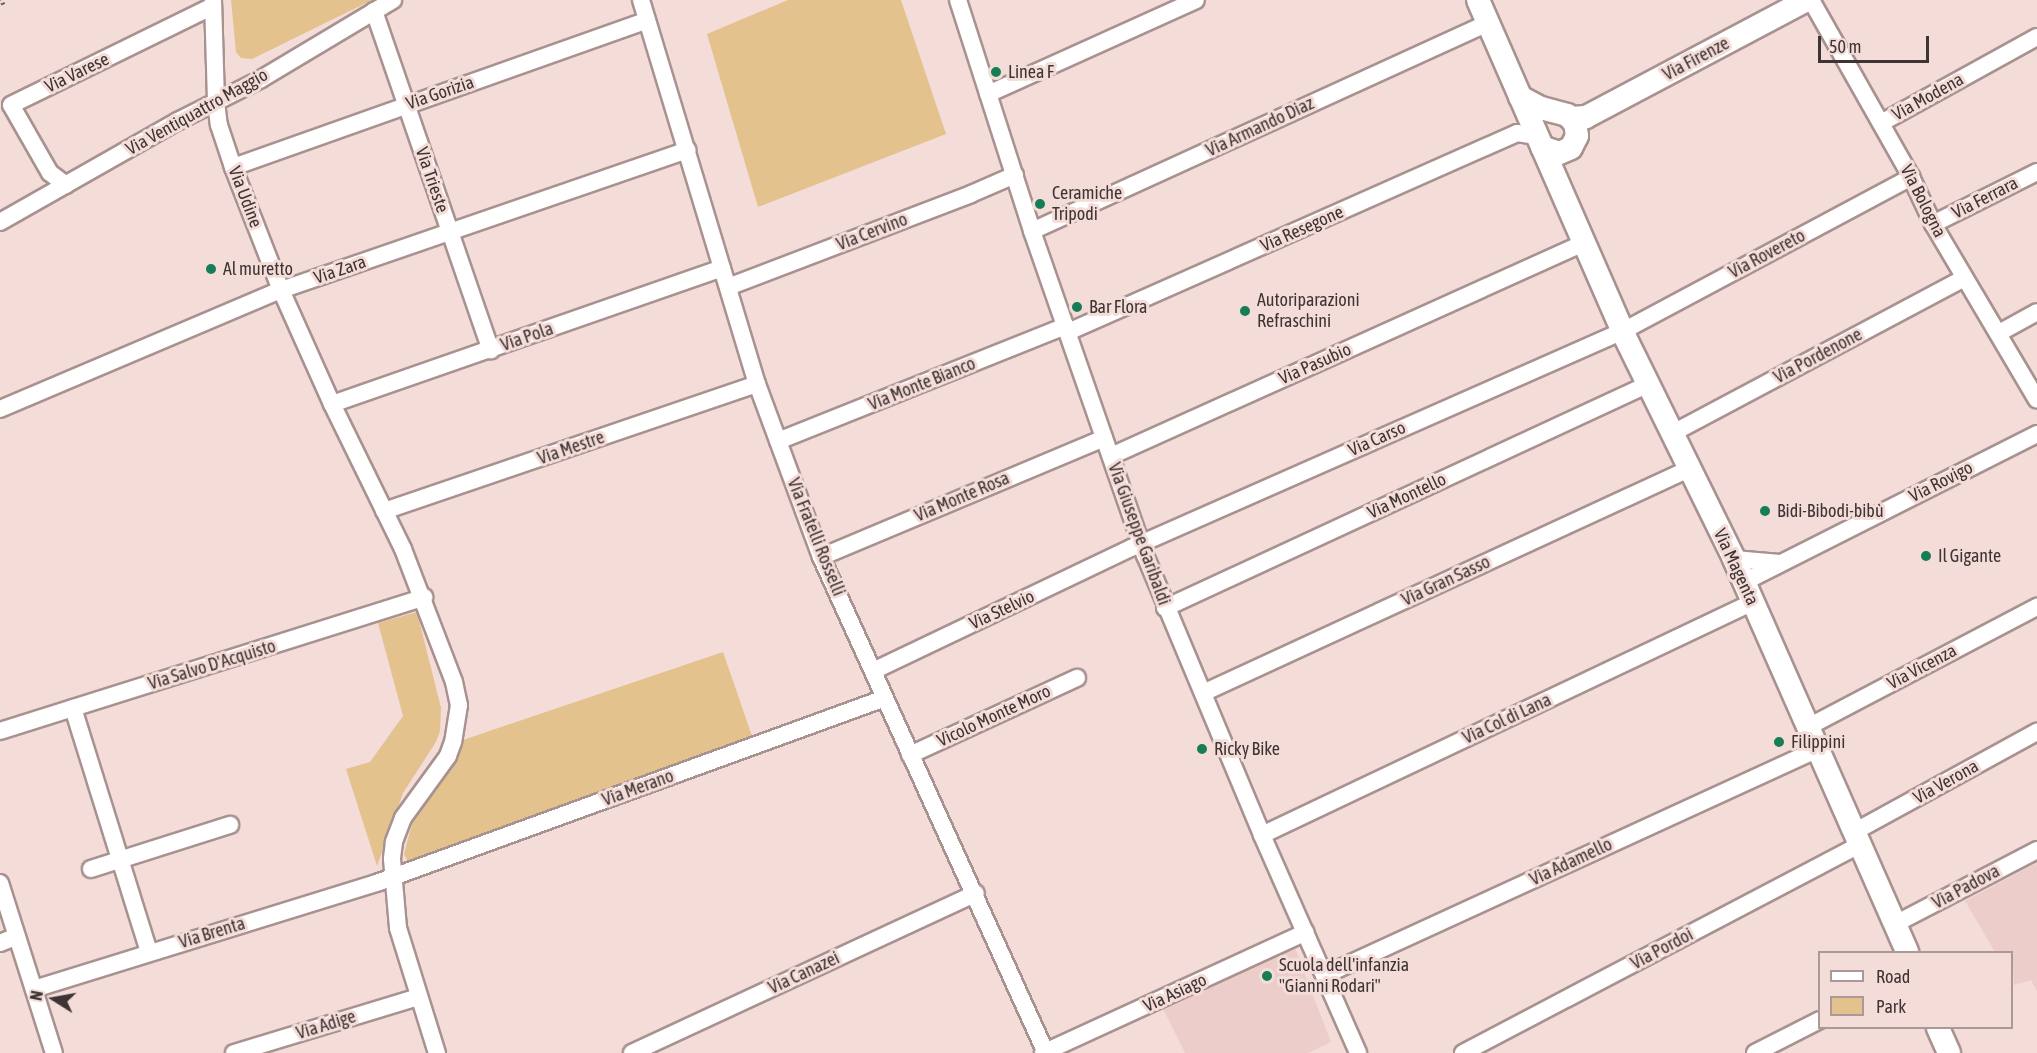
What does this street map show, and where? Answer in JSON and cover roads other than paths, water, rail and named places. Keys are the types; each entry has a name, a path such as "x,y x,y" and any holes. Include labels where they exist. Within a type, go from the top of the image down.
{"street":[{"name":"Via Ventiquattro Maggio","path":"0,222 261,79 393,0"},
{"name":"Via Fratelli Rosselli","path":"641,0 757,384 821,557 910,755 976,893 1045,1053"},
{"name":"Via Giuseppe Garibaldi","path":"958,0 1032,231 1111,456 1136,546 1203,693 1262,835 1358,1053"},
{"path":"987,94 1196,0"},
{"name":"Via Magenta","path":"1478,0 1559,186 1586,242 1623,331 1749,592 1907,951"},
{"name":"Via Firenze","path":"1572,119 1809,0"},
{"name":"Via Bologna","path":"1809,0 1911,177 1933,224 2037,400"},
{"name":"Via Varese","path":"66,185 50,173 11,105 213,3"},
{"name":"Via Udine","path":"213,3 216,102 219,125 233,167 281,290 332,404 424,597 454,682 459,705 453,742 448,756 403,818 394,842 391,878 398,928 437,1053"},
{"name":"Via Trieste","path":"374,11 491,350"},
{"name":"Via Gorizia","path":"233,167 646,20"},
{"name":"Via Armando Diaz","path":"1032,231 1488,22"},
{"name":"Via Modena","path":"1881,123 2037,37"},
{"path":"1520,97 1572,119"},
{"path":"1566,152 1552,153 1539,137 1545,117 1572,119"},
{"path":"1559,186 1560,168 1566,152 1575,142 1572,119"},
{"name":"Via Resegone","path":"1067,329 1517,133 1539,137"},
{"name":"Via Zara","path":"0,409 281,290 688,150"},
{"name":"Via Ferrara","path":"1933,224 2037,172"},
{"name":"Via Varese","path":"50,173 51,194"},
{"name":"Via Cervino","path":"729,287 971,194 1015,174"},
{"name":"Via Rovereto","path":"1623,331 1911,177"},
{"name":"Via Pasubio","path":"1111,456 1586,242"},
{"name":"Via Pola","path":"332,404 722,268"},
{"name":"Via Pordenone","path":"1671,434 1964,278"},
{"path":"1999,333 2037,312"},
{"name":"Via Monte Bianco","path":"778,441 1067,329"},
{"name":"Via Carso","path":"1136,546 1623,331"},
{"name":"Via Mestre","path":"384,511 757,384"},
{"name":"Via Montello","path":"1165,608 1649,384"},
{"name":"Via Rovigo","path":"1749,592 1781,563 2037,434"},
{"name":"Via Monte Rosa","path":"821,557 1104,438"},
{"name":"Via Gran Sasso","path":"1203,693 1689,469"},
{"name":"Via Stelvio","path":"873,671 1136,546"},
{"path":"1734,559 1781,563"},
{"name":"Via Col di Lana","path":"1262,835 1749,592"},
{"name":"Via Salvo D'Acquisto","path":"0,730 424,597"},
{"name":"Via Vicenza","path":"1808,727 2037,607"},
{"name":"Vicolo Monte Moro","path":"910,755 1077,678"},
{"name":"Via Merano","path":"391,878 885,698"},
{"path":"73,708 149,952"},
{"name":"Via Verona","path":"1857,838 2037,732"},
{"name":"Via Adamello","path":"1325,975 1818,748"},
{"path":"91,869 230,825"},
{"name":"Via Pordoi","path":"1463,1053 1857,838"},
{"name":"Via Padova","path":"1895,924 2037,850"},
{"name":"Via Brenta","path":"34,990 149,952 391,878"},
{"path":"0,883 54,1053"},
{"name":"Via Canazei","path":"632,1053 976,893"},
{"name":"Via Asiago","path":"1045,1053 1306,932"},
{"path":"0,943 17,936"},
{"name":"Via Adige","path":"234,1053 418,997"},
{"path":"1755,1053 1818,1021"},
{"path":"1938,1029 1949,1053"}],"railway":[{"path":"0,2 4,0"}],"place":[{"name":"Linea F","path":"996,72"},
{"name":"Ceramiche Tripodi","path":"1040,204"},
{"name":"Al muretto","path":"211,269"},
{"name":"Bar Flora","path":"1077,307"},
{"name":"Autoriparazioni Refraschini","path":"1245,311"},
{"name":"Bidi-Bibodi-bibù","path":"1765,511"},
{"name":"Il Gigante","path":"1926,556"},
{"name":"Filippini","path":"1779,742"},
{"name":"Ricky Bike","path":"1202,749"},
{"name":"Scuola dell'infanzia \"Gianni Rodari\"","path":"1267,976"}]}
